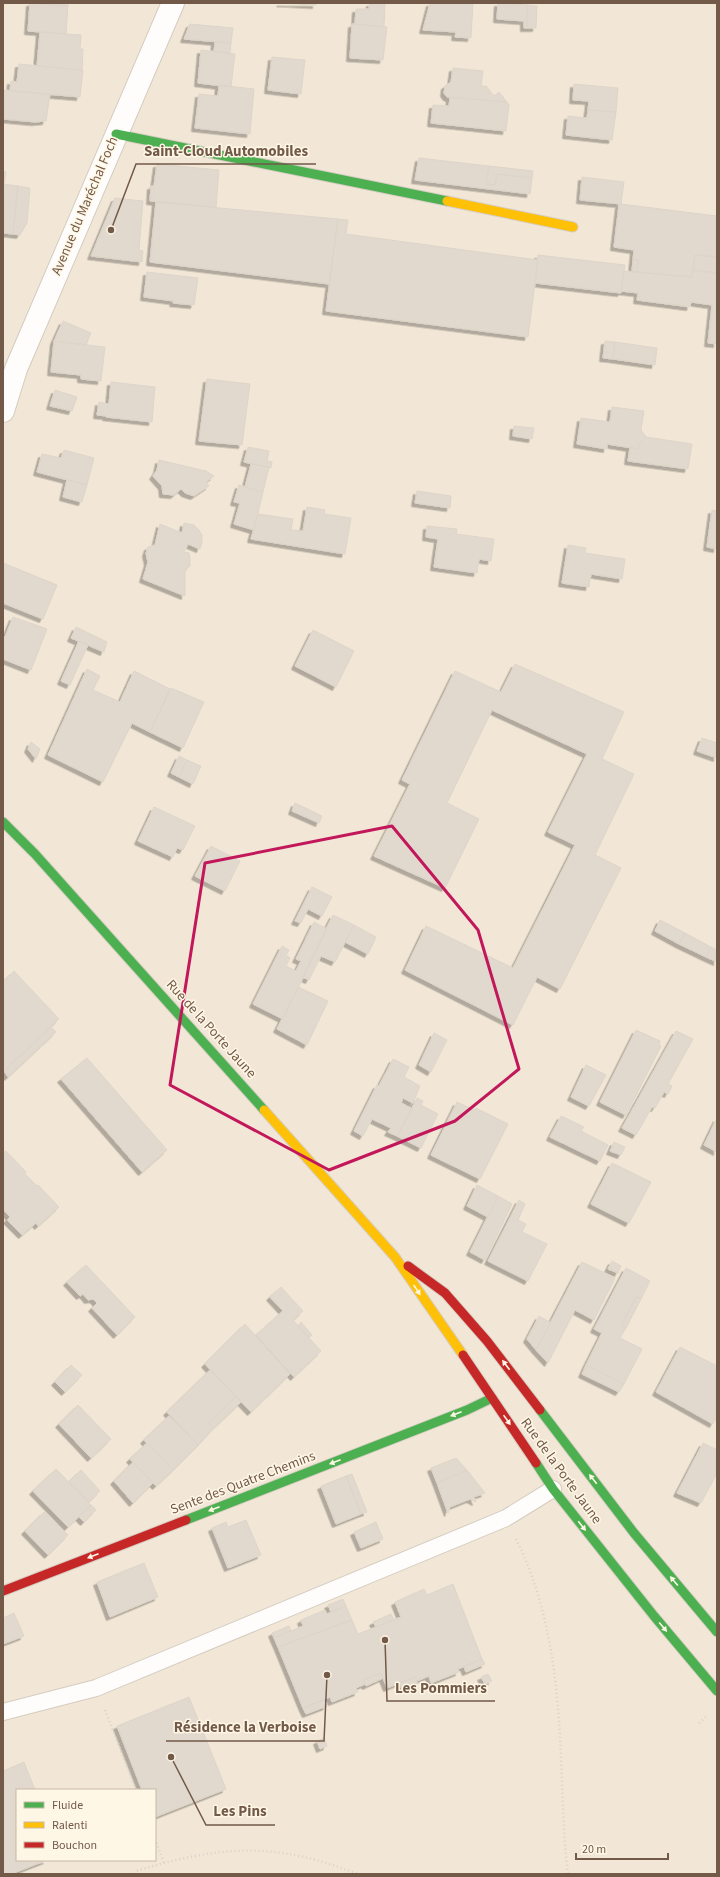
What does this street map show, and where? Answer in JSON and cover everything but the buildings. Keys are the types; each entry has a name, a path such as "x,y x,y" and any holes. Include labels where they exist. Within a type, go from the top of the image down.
{"main road":[{"path":"116,134 573,227"},
{"name":"Rue de la Porte Jaune","path":"3,822 35,854 395,1257 553,1489 654,1616 717,1691"},
{"name":"Rue de la Porte Jaune","path":"395,1257 445,1293 487,1341 634,1533 717,1632"},
{"name":"Sente des Quatre Chemins","path":"3,1591 467,1410 492,1398"}],"street":[{"name":"Avenue du Maréchal Foch","path":"3,411 9,366 116,134 173,3"}],"lane":[{"path":"3,1712 96,1688 506,1518 553,1489"}],"path":[{"path":"506,1518 528,1564 544,1618 552,1656 561,1757 564,1844 568,1874"},
{"path":"96,1688 136,1789"},
{"path":"156,1842 164,1863"},
{"path":"135,1874 136,1872 164,1863 209,1853 280,1853 304,1857 359,1874"}],"highlighted area":[{"path":"392,826 478,930 519,1069 455,1121 329,1170 170,1085 188,963 205,863"}],"shaded area":[{"path":"3,3 717,3 717,1874 3,1874"}],"traffic: fast":[{"path":"116,134 447,201"},
{"path":"3,822 35,854 264,1110"},
{"path":"186,1520 467,1410 492,1398"},
{"path":"540,1410 634,1533 717,1632"},
{"path":"536,1463 553,1489 654,1616 717,1691"}],"traffic: slow":[{"path":"447,201 573,227"},
{"path":"264,1110 395,1257 463,1355"}],"traffic: jam":[{"path":"408,1266 445,1293 487,1341 540,1410"},
{"path":"463,1355 536,1463"},
{"path":"3,1591 186,1520"}],"place":[{"name":"Saint-Cloud Automobiles","path":"111,230"},
{"name":"Les Pommiers","path":"385,1640"},
{"name":"Résidence la Verboise","path":"327,1675"},
{"name":"Les Pins","path":"171,1757"}]}
